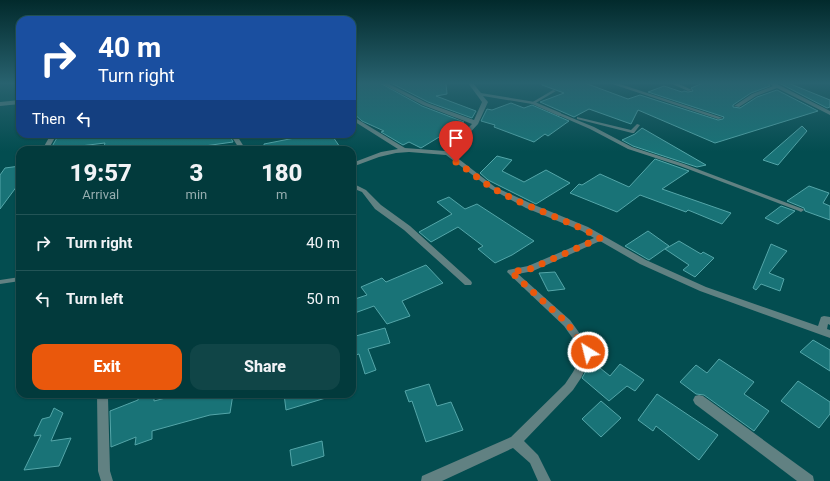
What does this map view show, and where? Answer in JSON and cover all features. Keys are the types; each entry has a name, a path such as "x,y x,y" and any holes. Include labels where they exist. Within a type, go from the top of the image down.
{"street":[{"path":"428,105 476,123"},
{"path":"447,153 476,123 484,105"},
{"path":"539,105 559,114"},
{"path":"681,105 720,118"},
{"path":"814,105 830,114"},
{"path":"356,120 404,150"},
{"path":"356,164 390,152 404,150 447,153 493,188 529,206 586,230 643,262 703,289 826,332 824,320 830,321"},
{"path":"356,187 364,191 378,207 407,228 468,283"},
{"path":"427,481 515,441 578,376 588,352 567,323 511,272 530,269 600,238"},
{"path":"102,398 104,471 107,481"},
{"path":"699,400 808,481"},
{"path":"515,441 534,459 545,481"}],"lane":[{"path":"559,114 632,132 638,125"},
{"path":"559,114 592,128 630,148 682,165 801,210"},
{"path":"0,282 16,280"}],"building":[{"path":"356,105 421,105 464,122 421,148 409,142 403,145 381,132 384,131 362,121 356,116"},
{"path":"437,105 461,105 476,111 472,118"},
{"path":"504,105 517,105 524,108 533,105 569,121 548,136 545,134 534,142 494,127 495,125 481,121 487,109 492,110"},
{"path":"548,105 673,105 718,120 723,119 724,117 689,105 733,105 733,107 740,108 744,105 807,105 818,111 715,143 638,110 631,124 589,109 574,117"},
{"path":"822,105 830,105 827,108"},
{"path":"802,126 807,131 778,165 763,160"},
{"path":"642,128 706,165 697,167 633,146 622,140 635,134"},
{"path":"57,138 231,138 233,142 204,146 104,146 105,143 80,146 52,146"},
{"path":"295,138 334,138 339,146 264,146 264,144"},
{"path":"497,156 512,160 502,171 524,182 546,170 570,183 536,204 488,180 480,173"},
{"path":"655,159 689,171 662,189 731,213 722,224 688,210 686,212 640,195 617,212 570,193 579,184 582,185 600,174 629,187"},
{"path":"16,167 16,187 0,209 0,175 5,168"},
{"path":"809,186 829,193 823,203 830,206 830,220 805,211 804,208 787,201"},
{"path":"449,197 465,209 477,204 534,241 512,255 495,263 478,249 483,246 458,227 431,242 419,232 452,214 437,202"},
{"path":"781,206 795,211 778,224 765,218"},
{"path":"648,231 669,246 649,260 625,246"},
{"path":"679,241 701,254 703,252 714,258 695,277 683,270 689,265 665,249"},
{"path":"771,244 787,251 769,273 784,279 780,291 761,284 756,290 753,288"},
{"path":"426,265 443,283 402,301 410,316 387,324 374,306 356,313 356,299 367,295 361,287 382,278 386,282"},
{"path":"555,272 565,289 548,291 539,273"},
{"path":"385,328 390,343 368,349 376,370 365,374 359,354 356,355 356,336"},
{"path":"813,340 830,350 830,371 800,352"},
{"path":"719,359 754,382 744,394 769,411 754,431 704,395 696,394 680,382 696,365 707,373"},
{"path":"595,364 610,376 620,364 644,380 635,391 627,386 609,401 582,378 586,371"},
{"path":"798,381 830,402 830,414 819,428 781,401"},
{"path":"429,384 437,406 451,402 463,430 426,442 412,401 409,402 405,391"},
{"path":"657,394 718,435 699,460 656,426 653,431 638,420"},
{"path":"138,398 154,398 154,401 166,398 232,398 230,413 210,415 152,431 152,439 135,445 136,437 111,447 110,411 138,400"},
{"path":"284,398 326,398 286,410"},
{"path":"601,401 621,418 601,437 582,419"},
{"path":"54,408 63,413 51,441 71,438 59,466 24,470 41,435 34,436 42,419 50,417"},
{"path":"322,441 324,456 292,466 290,450"}],"route":[{"path":"456,162 493,188 529,206 586,230 600,238 530,269 511,272 567,323 588,352"}]}
